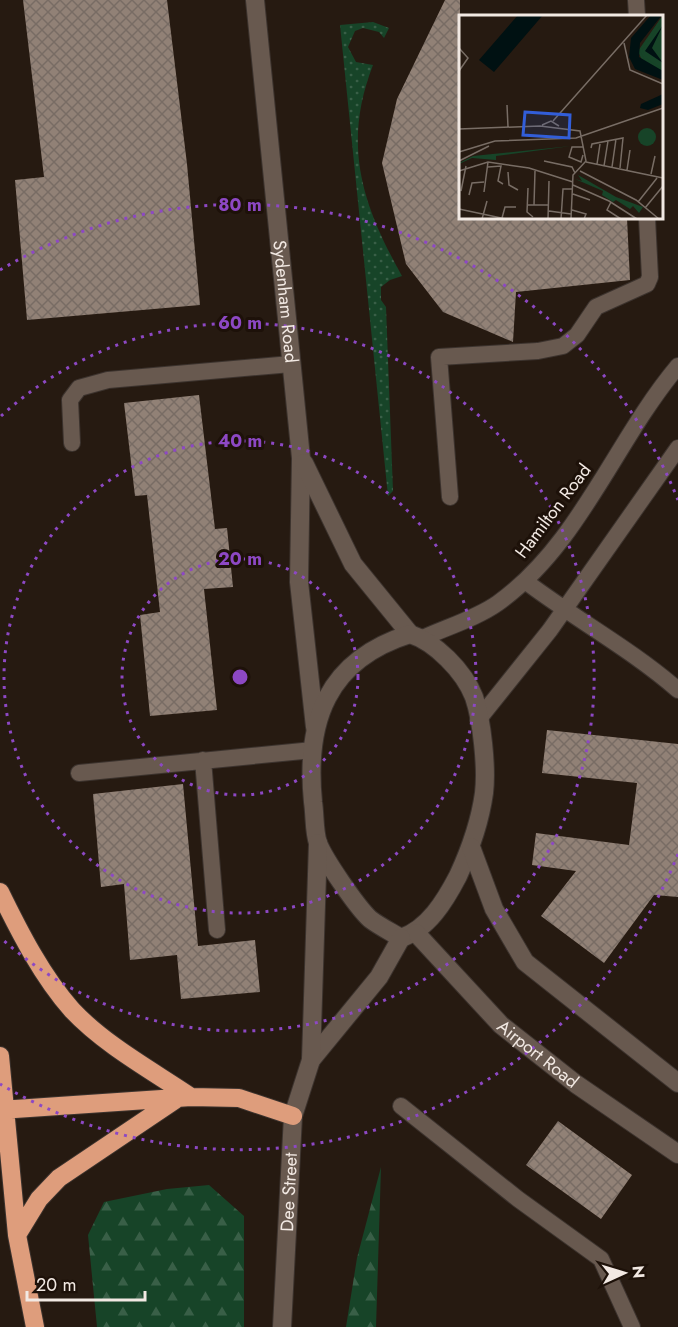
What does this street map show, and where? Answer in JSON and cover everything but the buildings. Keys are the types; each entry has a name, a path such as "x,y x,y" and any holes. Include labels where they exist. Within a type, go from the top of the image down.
{"highway":[{"path":"0,892 34,955 56,990 73,1011 97,1033 184,1098"},
{"path":"0,1056 2,1110 17,1235 35,1327"},
{"path":"17,1235 39,1199 59,1178 184,1098"},
{"path":"2,1110 184,1098 239,1098 293,1116"}],"street":[{"name":"Sydenham Road","path":"255,0 301,458 299,582 315,729"},
{"name":"Sydenham Road","path":"301,458 353,564 417,636 446,656 473,696 478,720 484,792 471,847"},
{"path":"315,729 328,695 356,660 381,643 417,636"},
{"name":"Dee Street","path":"282,1327 293,1116 311,1060 318,843 312,785 312,750 315,729"},
{"name":"Airport Road","path":"318,843 354,900 370,918 409,936 501,1025 576,1084 678,1154"},
{"path":"471,847 494,909 525,962 678,1083"},
{"name":"Dee Street","path":"311,1060 379,977 409,936 447,898 471,847"}],"lane":[{"path":"255,0 262,0"},
{"path":"636,0 637,15"},
{"path":"450,497 439,357 538,351 563,346 577,335 596,307 647,284 650,277 647,219"},
{"path":"72,443 70,400 79,388 108,380 291,364"},
{"name":"Hamilton Road","path":"417,636 497,604 525,581 565,533 678,366"},
{"path":"478,720 564,610 678,448"},
{"path":"525,581 564,610 653,669 678,690"},
{"path":"79,772 312,750"},
{"path":"203,760 217,930"},
{"path":"401,1106 518,1199 601,1259 632,1327"}],"green space":[{"path":"373,22 389,28 384,38 379,32 363,28 355,31 348,47 356,62 373,65 364,94 359,122 358,148 361,174 376,224 402,276 390,280 381,287 381,300 386,307 393,491 388,496 340,25"},
{"path":"381,1167 376,1327 346,1327 357,1258"},
{"path":"209,1185 244,1216 244,1327 97,1327 88,1235 104,1202 167,1189"}]}
